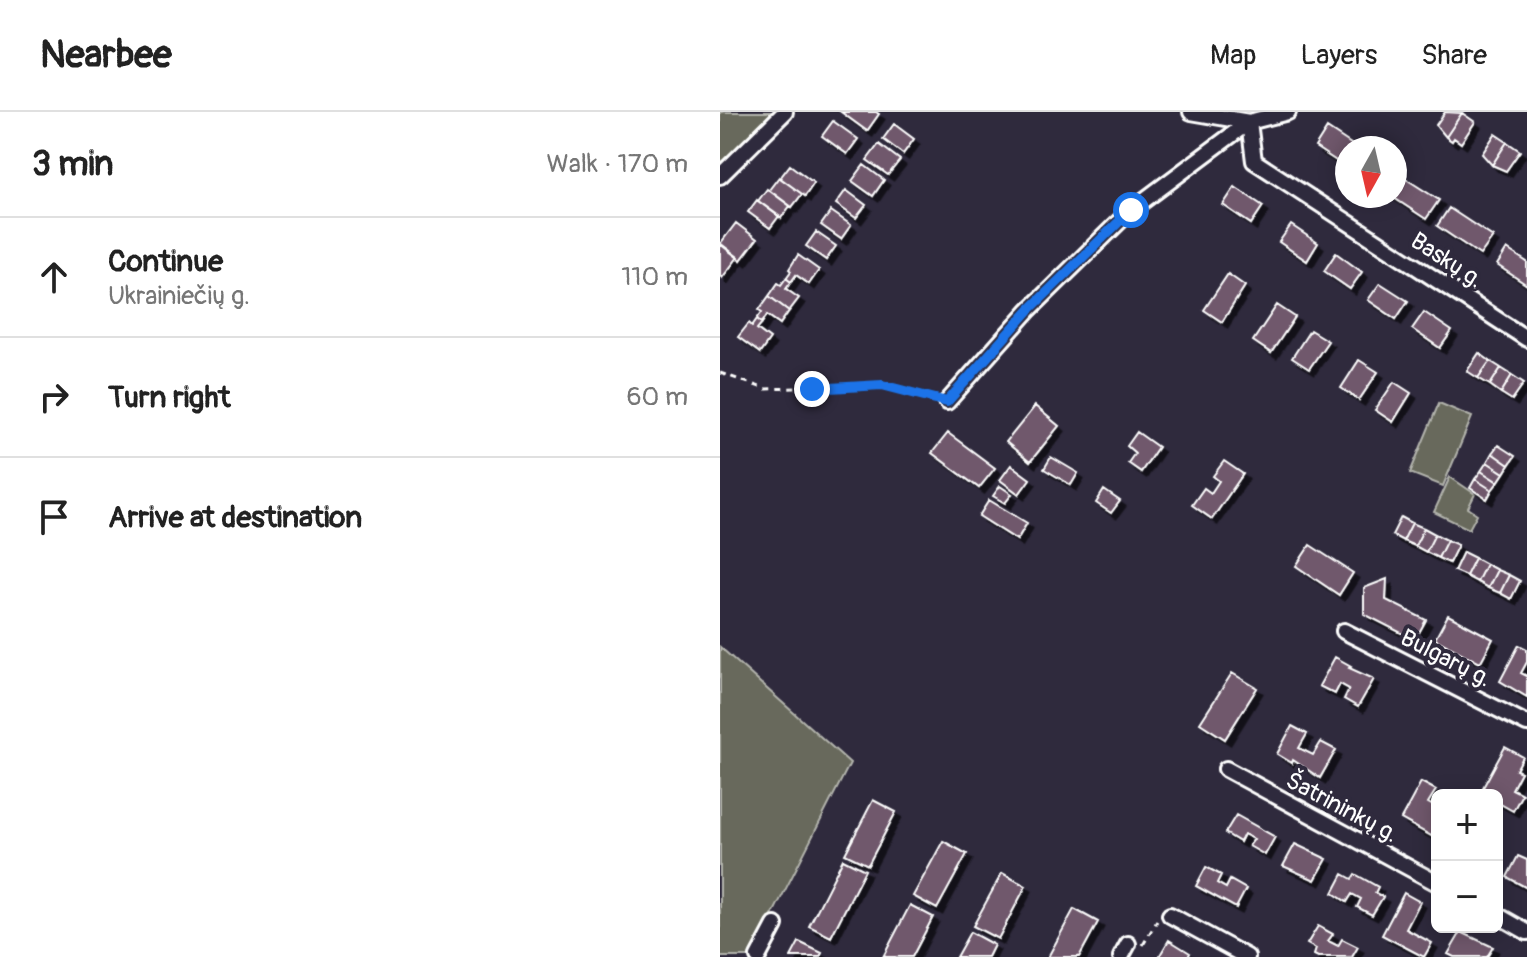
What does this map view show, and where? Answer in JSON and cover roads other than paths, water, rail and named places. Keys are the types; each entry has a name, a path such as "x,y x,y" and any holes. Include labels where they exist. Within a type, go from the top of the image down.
{"street":[{"path":"720,176 785,112"},
{"path":"1191,112 1249,122"},
{"path":"947,402 1029,310 1131,210 1249,122 1288,112"},
{"name":"Baskų g.","path":"1249,122 1254,161 1527,339"},
{"name":"Bulgarų g.","path":"1344,631 1527,724"},
{"name":"Šatrininkų g.","path":"1226,769 1431,880"},
{"path":"1170,915 1247,957"},
{"path":"1503,918 1527,932"},
{"path":"758,957 775,925"}]}
